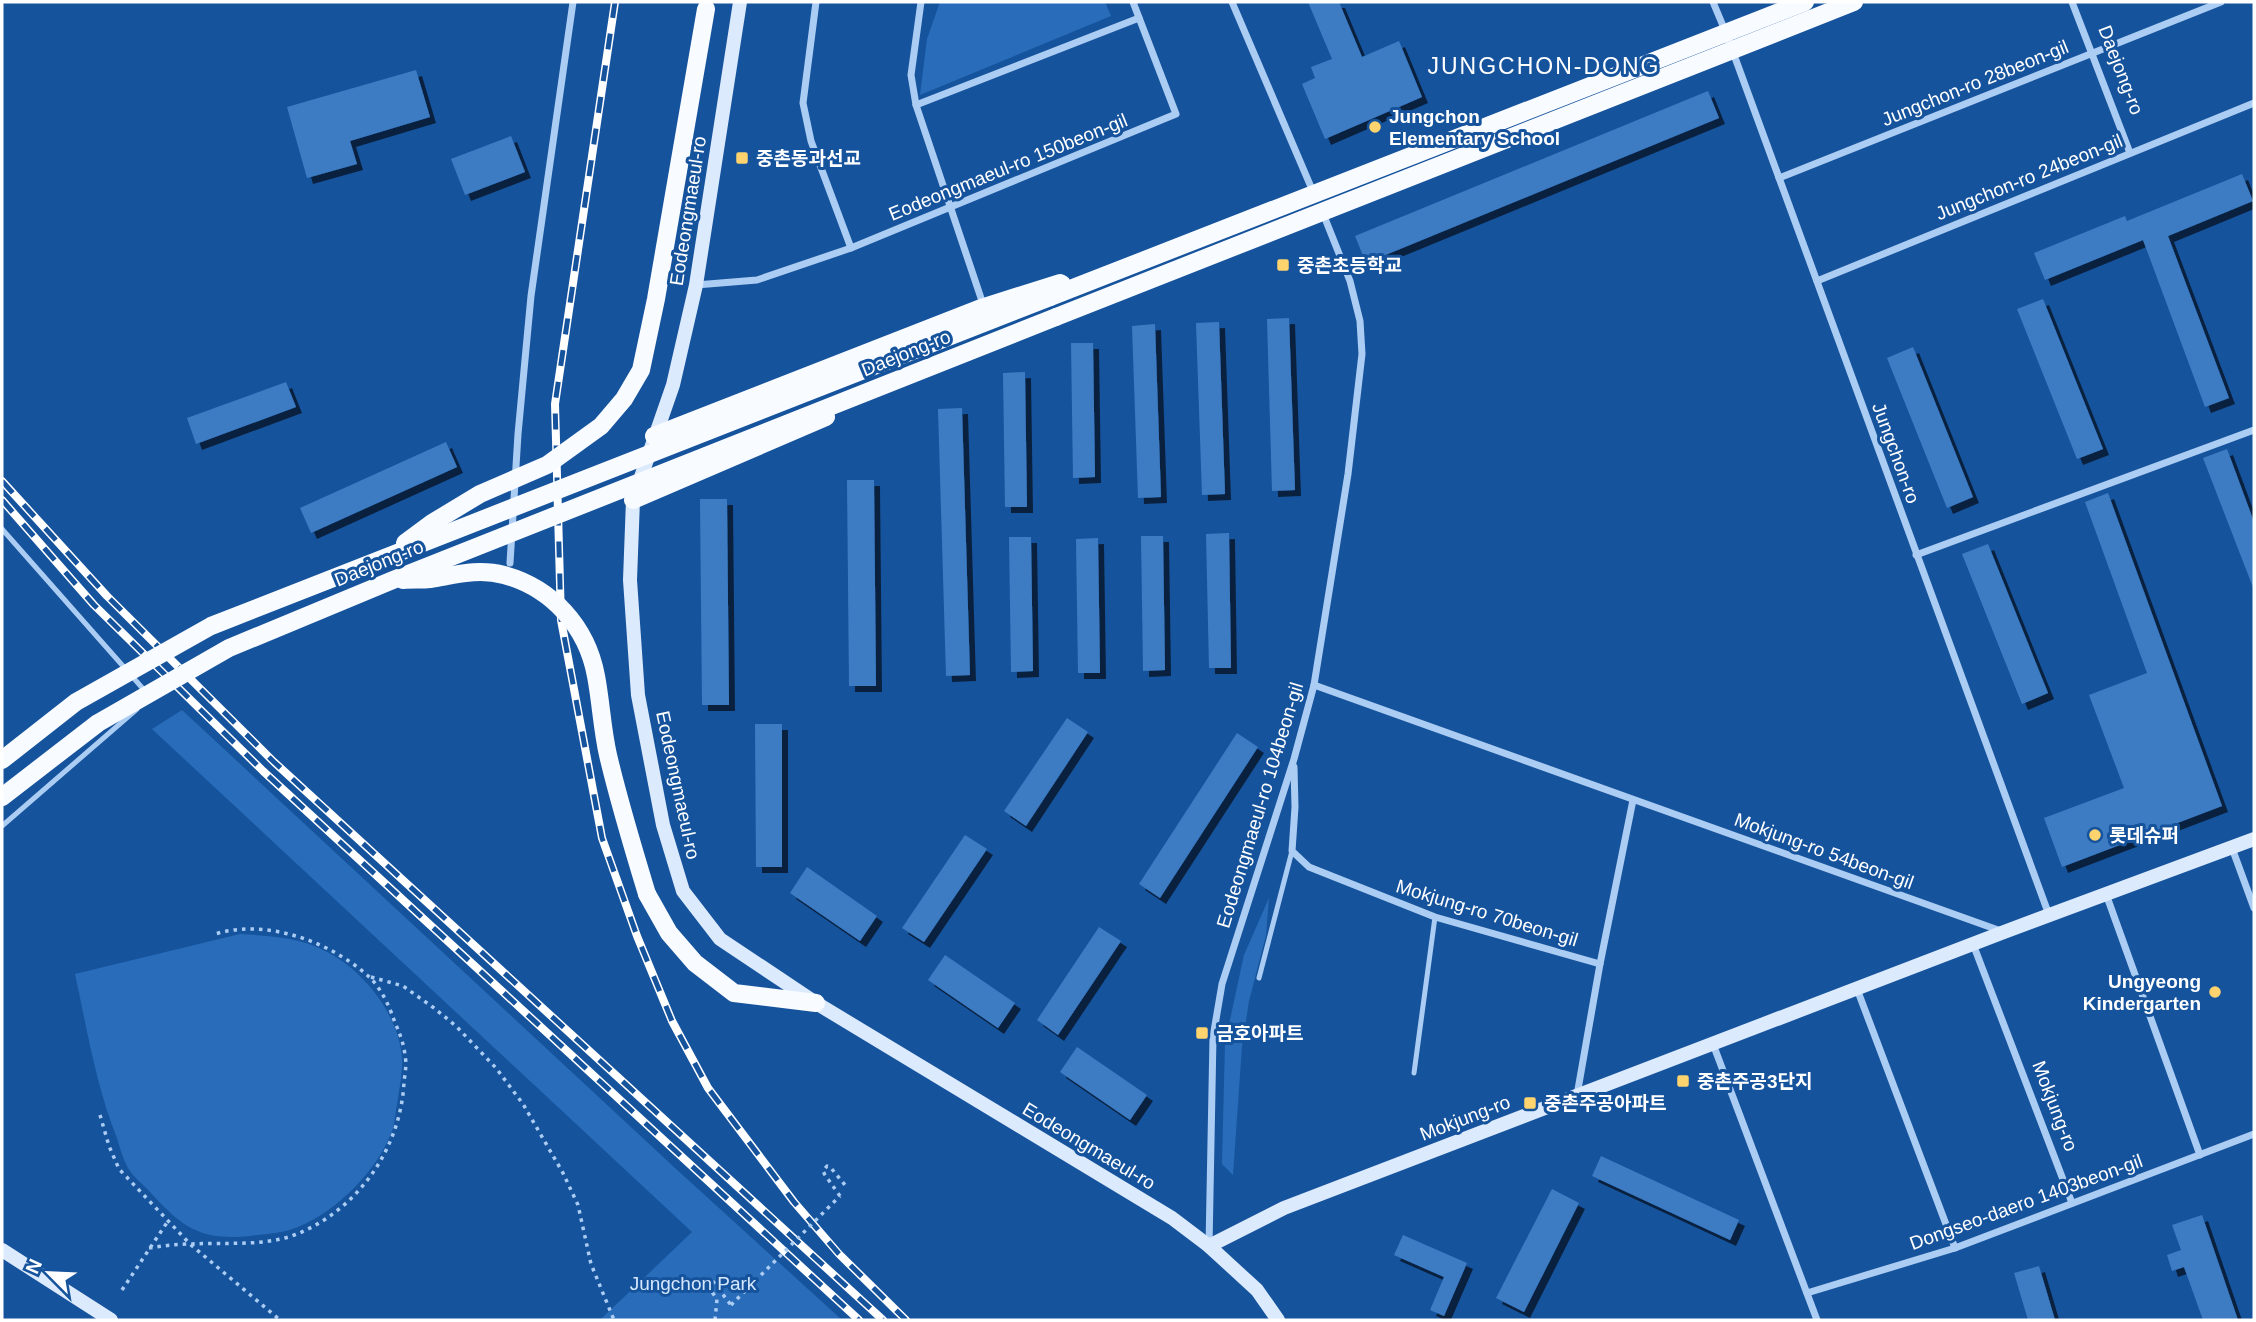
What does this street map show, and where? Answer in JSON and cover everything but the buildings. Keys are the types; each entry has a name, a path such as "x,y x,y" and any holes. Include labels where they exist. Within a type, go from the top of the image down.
{"main road":[{"name":"Eodeongmaeul-ro","path":"740,2 696,285 673,385 633,500 631,580 638,695 663,825 683,891 720,939 816,1003 1172,1218 1209,1246 1257,1290 1278,1320"},
{"name":"Daejong-ro","path":"2,760 76,702 211,626 1805,2"},
{"name":"Daejong-ro","path":"2,797 98,723 229,648 393,580 1854,2"},
{"path":"385,558 432,523 480,494 547,466 601,426 625,399 641,370 707,5"},
{"path":"654,436 984,307 1060,283 1071,289"},
{"path":"633,500 1081,307"},
{"path":"393,580 428,579 471,571 501,574 526,582 548,596 567,613 584,637 596,673 606,743 619,802 647,894 669,933 695,963 734,993 816,1003"},
{"name":"Mokjung-ro","path":"1209,1246 1284,1208 2254,839"},
{"path":"2,1250 111,1320"}],"street":[{"path":"510,563 531,296 572,2"},
{"path":"816,2 803,103 811,141 850,248"},
{"path":"921,2 911,75 916,105 984,307"},
{"path":"916,105 1139,18 1133,2"},
{"name":"Eodeongmaeul-ro 104beon-gil","path":"1209,1246 1213,1037 1222,984 1294,759 1314,685 1348,474 1362,354 1360,321 1350,281 1232,2"},
{"name":"Jungchon-ro","path":"1713,2 2050,915"},
{"name":"Daejong-ro","path":"2072,2 2130,153"},
{"name":"Jungchon-ro 28beon-gil","path":"1779,178 2221,2"},
{"name":"Eodeongmaeul-ro 150beon-gil","path":"696,285 757,280 850,248 1177,114 1139,18"},
{"name":"Jungchon-ro 24beon-gil","path":"1816,281 2254,103"},
{"path":"1916,555 2254,430"},
{"name":"Mokjung-ro 54beon-gil","path":"1314,685 2004,932"},
{"path":"1292,851 1294,759"},
{"path":"1577,1096 1633,800"},
{"path":"2232,848 2254,908"},
{"name":"Mokjung-ro 70beon-gil","path":"1292,851 1309,867 1435,917 1600,964"},
{"path":"2106,894 2200,1155"},
{"name":"Mokjung-ro","path":"1973,944 2072,1203"},
{"path":"1857,989 1955,1248"},
{"path":"1713,1044 1817,1320"},
{"name":"Dongseo-daero 1403beon-gil","path":"1807,1293 1955,1248 2254,1134"}],"lane":[{"path":"2,529 151,697 2,826"},
{"path":"1259,978 1292,851"},
{"path":"1415,1073 1435,917"}],"path":[{"path":"215,934 230,929 261,929 294,935 325,947 369,976 402,986 456,1026 496,1068 523,1104 563,1173 578,1205 591,1264 614,1320"},
{"path":"149,1248 258,1241 296,1234 327,1218 353,1197 378,1167 396,1131 404,1093 406,1058 389,1006 369,976"},
{"path":"100,1115 109,1146 120,1169 190,1244 280,1320"},
{"path":"715,1320 717,1299 707,1285 708,1279 711,1279 731,1305 840,1195 825,1175 827,1166 845,1185"},
{"path":"122,1290 168,1221"}],"green space":[{"path":"940,2 1105,2 1111,16 920,95 927,39"},
{"name":"Jungchon Park","path":"182,710 842,1320 600,1320 692,1232 152,729"},
{"path":"1269,898 1266,935 1249,1001 1242,1046 1233,1175 1222,1164 1225,1043 1244,955"},
{"path":"240,934 303,942 323,950 351,968 376,994 386,1009 399,1041 402,1063 392,1131 376,1161 354,1188 327,1211 298,1227 274,1233 233,1237 205,1234 183,1223 161,1204 128,1168 98,1078 75,974"}],"railway":[{"path":"615,2 555,404 561,620 602,838 637,936 672,1021 708,1088 794,1202 839,1254 906,1320"},
{"path":"2,481 107,596 274,762 883,1320"},
{"path":"2,500 94,605 263,771 859,1320"}],"place":[{"name":"Jungchon Elementary School","path":"1375,127"},
{"name":"중촌동과선교","path":"742,158"},
{"name":"중촌초등학교","path":"1283,265"},
{"name":"롯데슈퍼","path":"2095,835"},
{"name":"Ungyeong Kindergarten","path":"2215,992"},
{"name":"금호아파트","path":"1202,1033"},
{"name":"중촌주공3단지","path":"1683,1081"},
{"name":"중촌주공아파트","path":"1530,1103"}],"district":[{"name":"JUNGCHON-DONG","path":"1544,66"}]}
